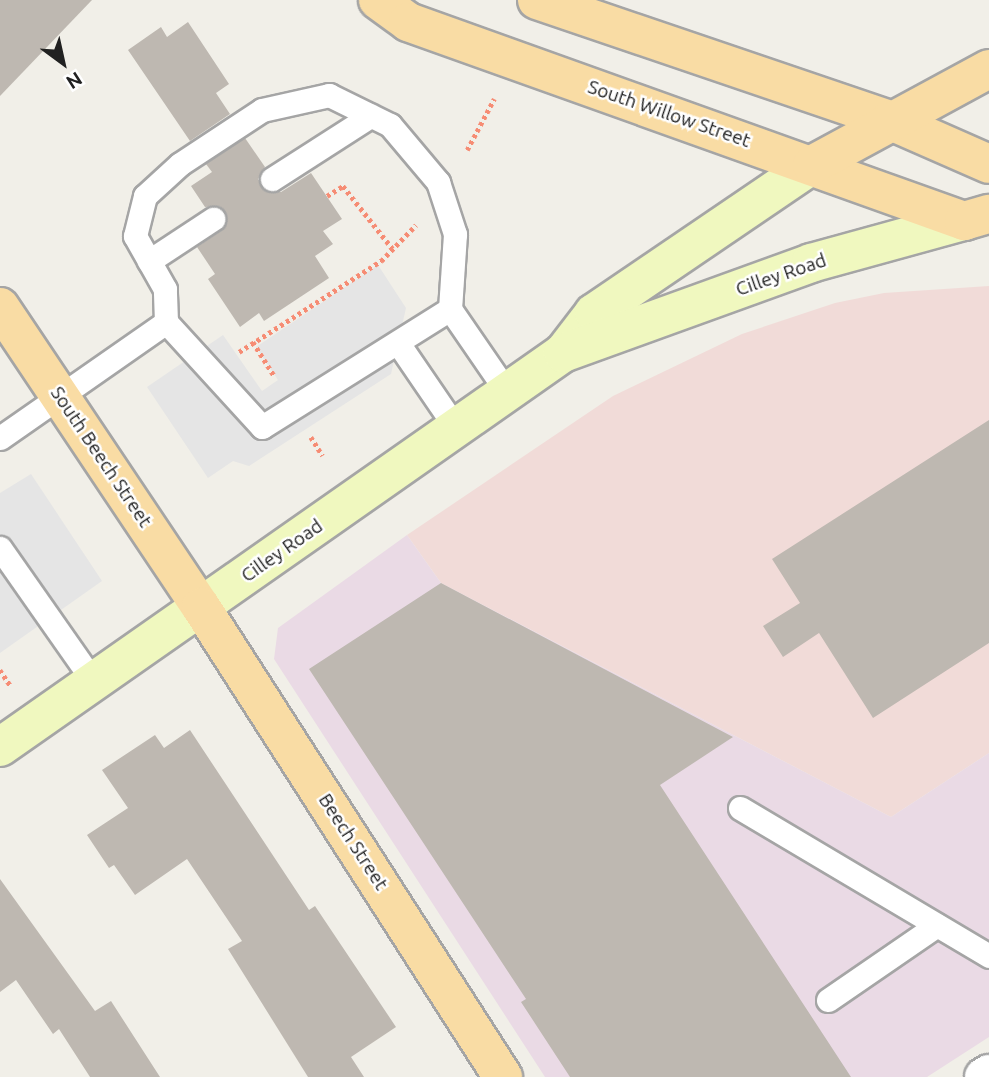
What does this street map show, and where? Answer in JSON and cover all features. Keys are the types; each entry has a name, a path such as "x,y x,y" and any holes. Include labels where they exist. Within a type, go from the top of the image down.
{"main road":[{"name":"South Willow Street","path":"378,0 408,22 980,222"},
{"path":"537,0 889,120 989,164"},
{"path":"812,164 889,120 989,69"},
{"name":"South Beech Street","path":"0,308 201,607"},
{"name":"Beech Street","path":"201,607 503,1077"}],"street":[{"name":"Cilley Road","path":"563,353 594,313 812,164"},
{"name":"Cilley Road","path":"0,747 563,353 811,263 980,222"},
{"path":"984,1077 989,1074"}],"lane":[{"path":"450,309 262,428 166,322 165,289 135,236 145,196 180,164 262,110 329,95 390,125 438,183 455,234 450,309 507,392"},
{"path":"272,179 370,116"},
{"path":"149,261 213,219"},
{"path":"0,438 166,322"},
{"path":"398,343 456,428"},
{"path":"0,548 94,682"},
{"path":"740,808 989,956"},
{"path":"828,1000 937,925"}],"path":[{"path":"467,150 497,92"},
{"path":"327,196 343,186 393,249"},
{"path":"210,370 381,261 416,224"},
{"path":"253,342 276,380"},
{"path":"307,431 323,456"},
{"path":"0,670 11,686"}],"shaded area":[{"path":"378,265 406,308 391,374 249,466 233,461 208,478 147,387 223,335 262,391 278,380 256,347"},
{"path":"989,286 989,753 891,817 441,583 407,535 613,396 742,334 835,303 884,293"},
{"path":"31,474 102,581 0,653 0,493"},
{"path":"407,535 441,583 891,817 989,753 989,1037 927,1077 545,1077 274,659 278,628"}],"building":[{"path":"0,0 92,0 0,96"},
{"path":"188,22 229,84 216,93 230,114 190,141 128,50 161,27 167,37"},
{"path":"245,138 265,167 258,179 265,191 281,192 311,173 342,219 323,231 333,244 315,256 329,278 264,321 259,313 240,327 208,279 215,274 197,247 221,231 225,212 219,206 205,207 191,186 212,172 206,164"},
{"path":"989,420 989,643 873,718 819,633 783,657 763,626 800,603 772,559"},
{"path":"441,583 733,737 660,785 851,1077 570,1077 521,1002 526,999 309,669"},
{"path":"190,730 309,910 315,906 396,1027 351,1057 364,1077 308,1077 228,949 242,941 187,859 135,895 114,865 109,868 87,835 128,808 102,770 155,735 164,748"},
{"path":"0,879 95,1011 111,1001 160,1077 90,1077 59,1029 53,1034 16,980 0,992"}]}
